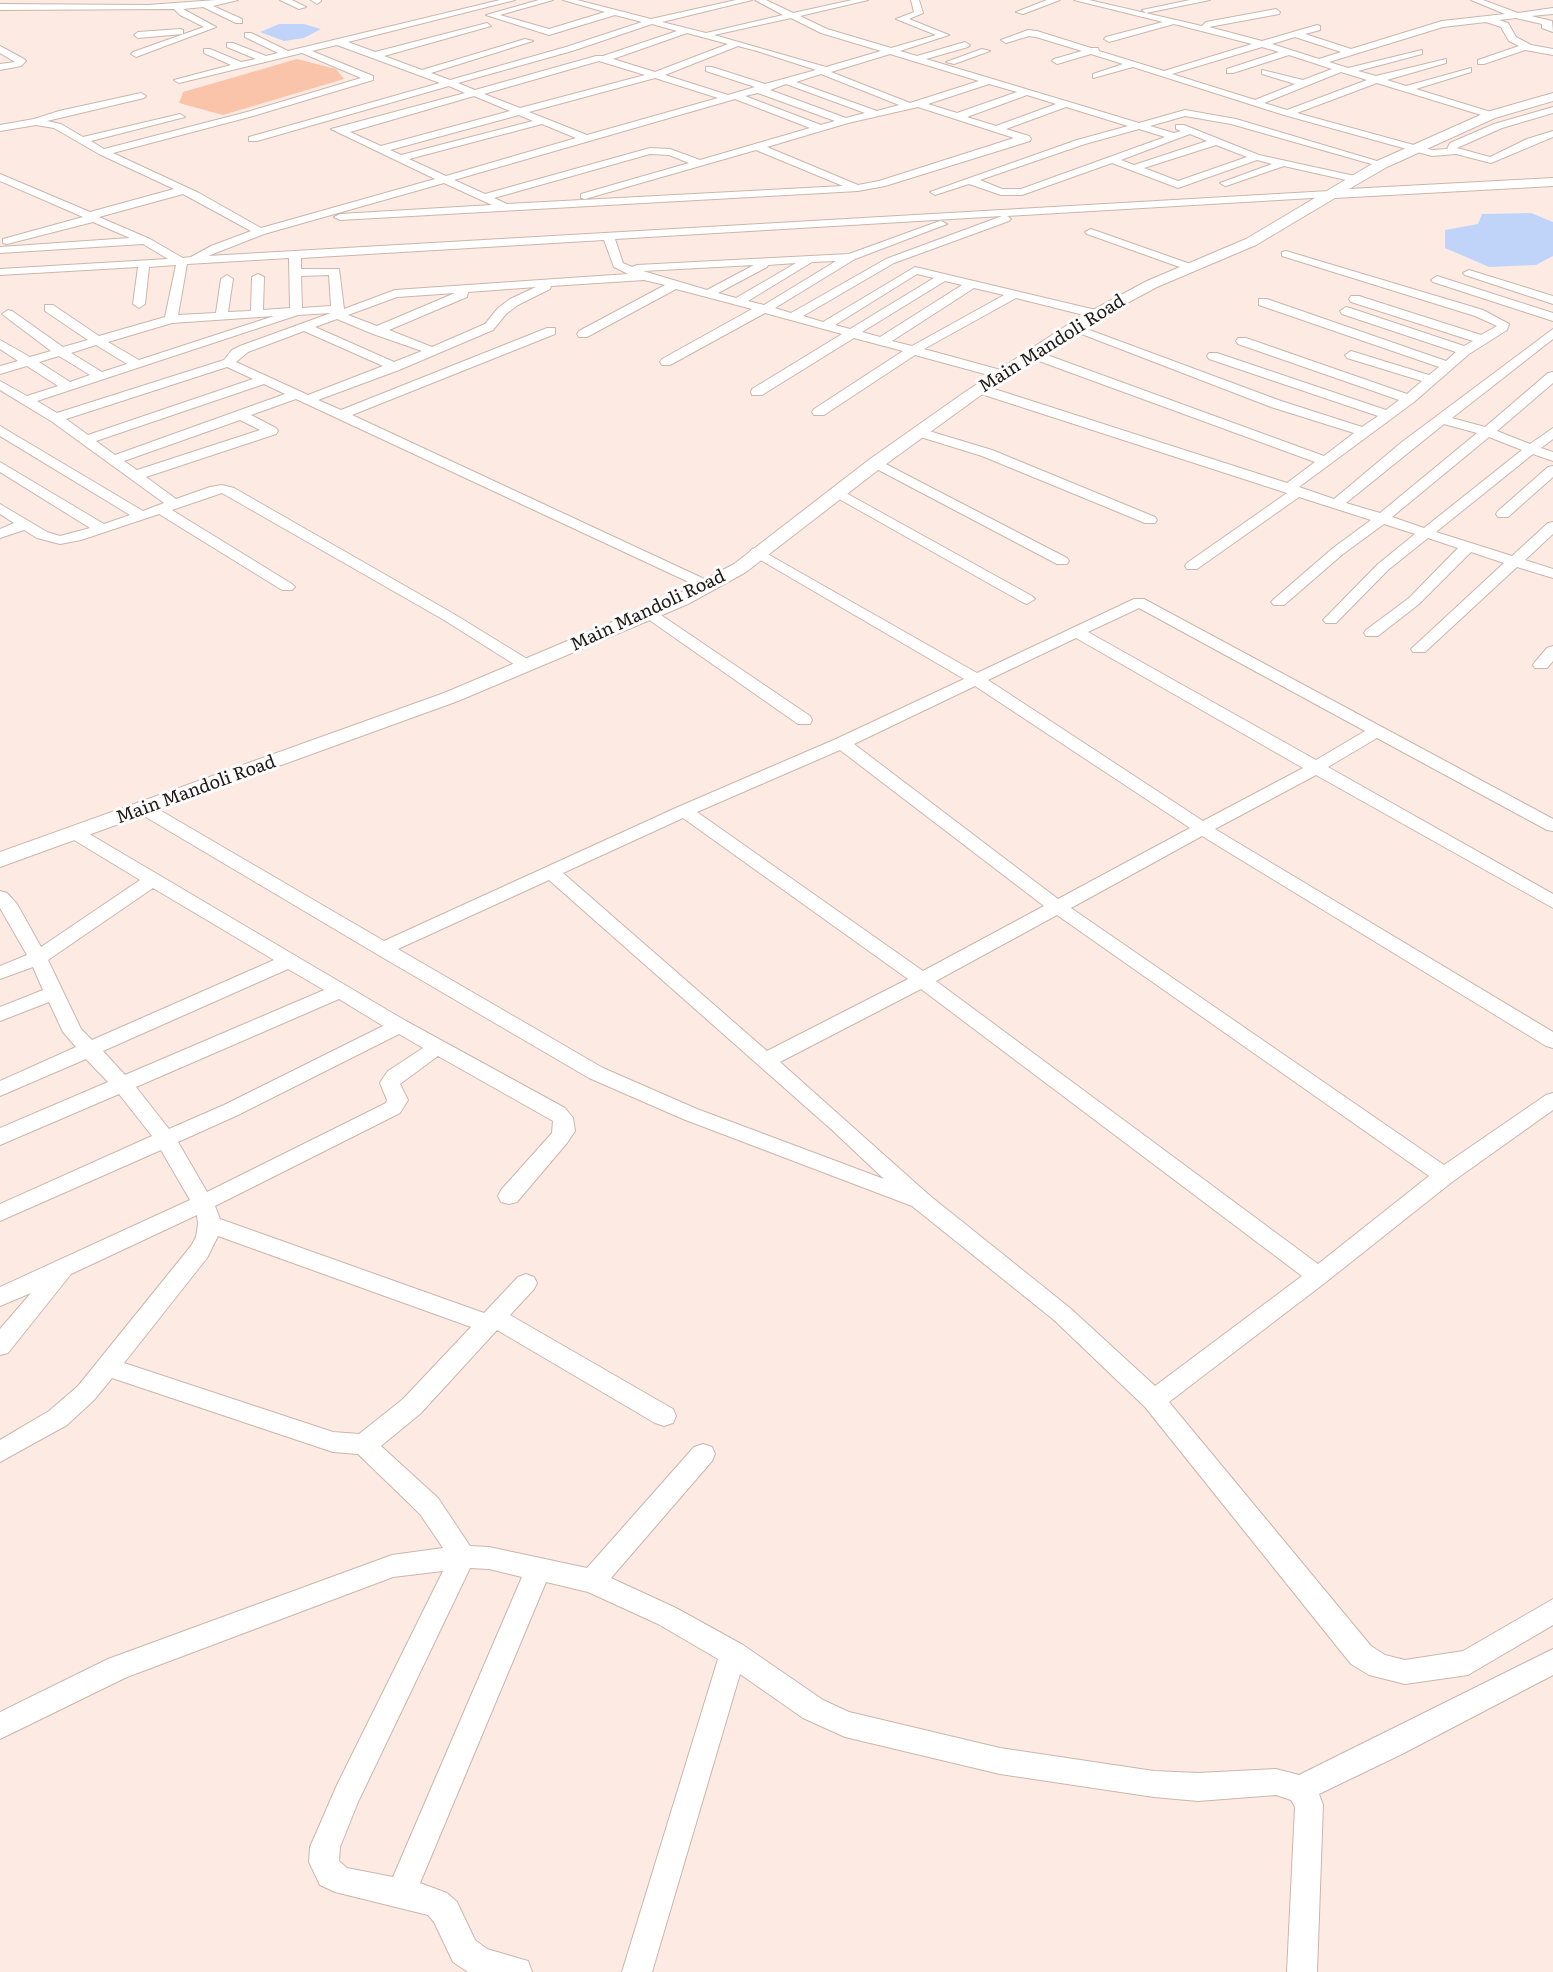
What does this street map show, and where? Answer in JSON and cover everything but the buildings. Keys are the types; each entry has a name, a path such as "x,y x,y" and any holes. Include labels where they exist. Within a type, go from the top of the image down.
{"street":[{"path":"189,0 238,21"},
{"path":"0,7 177,7 230,0"},
{"path":"284,0 302,7"},
{"path":"179,80 511,0"},
{"path":"424,32 549,0"},
{"path":"569,0 721,39 824,71 913,104 959,116 1034,141 1094,167"},
{"path":"253,139 569,50 653,21 748,0"},
{"path":"667,25 762,2 782,0"},
{"path":"341,131 602,59 685,30 822,0"},
{"path":"704,35 864,0"},
{"path":"171,319 187,261 215,248 260,232 444,178 764,89 945,35 900,20 919,13 915,0"},
{"path":"1020,12 1056,0"},
{"path":"1078,0 1176,21 1260,43 1491,115"},
{"path":"1128,12 1200,0"},
{"path":"1475,0 1549,23 1545,26 1553,28"},
{"path":"762,2 803,22 890,52 1176,137"},
{"path":"177,7 204,27"},
{"path":"1321,61 1442,24 1553,11"},
{"path":"490,15 551,32 615,12"},
{"path":"1197,26 1276,12"},
{"path":"439,79 634,17"},
{"path":"1487,19 1507,26 1510,36 1527,45 1525,47"},
{"path":"471,20 497,29"},
{"path":"1057,61 1176,21"},
{"path":"721,39 803,22"},
{"path":"139,26 204,27 135,56 139,26"},
{"path":"376,55 487,26"},
{"path":"421,73 532,43 506,33 527,27"},
{"path":"1167,75 1169,71 1317,28"},
{"path":"1006,40 1031,33 1287,113 1415,149 1437,153 1451,151 1491,160 1536,139 1553,134"},
{"path":"1294,34 1351,52"},
{"path":"248,35 287,54"},
{"path":"1033,44 1053,39"},
{"path":"338,42 439,79 587,139"},
{"path":"552,44 737,96"},
{"path":"381,149 656,75 738,44"},
{"path":"230,45 265,59"},
{"path":"321,57 368,45"},
{"path":"916,59 965,45"},
{"path":"1052,51 1073,45"},
{"path":"1481,62 1525,47 1553,52"},
{"path":"0,49 21,61 0,68"},
{"path":"103,152 286,104 370,78 303,50"},
{"path":"207,51 239,65"},
{"path":"940,65 985,51"},
{"path":"1089,64 1132,51"},
{"path":"1230,71 1290,52"},
{"path":"1254,103 1346,69 1419,52"},
{"path":"1096,75 1153,58"},
{"path":"1287,113 1378,79 1443,61"},
{"path":"1182,67 1204,74"},
{"path":"709,69 845,121"},
{"path":"1409,88 1468,70"},
{"path":"1265,72 1303,83"},
{"path":"702,78 737,96 820,128"},
{"path":"557,205 697,162 913,104 988,81"},
{"path":"788,82 874,113"},
{"path":"1256,90 1273,95"},
{"path":"959,116 1026,92"},
{"path":"320,93 361,109"},
{"name":"Main Mandoli Road","path":"0,860 451,697 650,614 708,586 740,568 757,552 837,492 980,389 1096,314 1152,284 1251,242 1382,164 1491,115 1553,97"},
{"path":"0,128 36,122 59,114 142,101 57,126"},
{"path":"286,104 401,159 427,166 444,178 505,207"},
{"path":"998,129 1063,105"},
{"path":"1451,151 1454,145 1498,126 1553,111"},
{"path":"935,192 1056,151 1185,113 1201,114 1382,164"},
{"path":"82,140 180,117"},
{"path":"1161,119 1256,157 1355,179"},
{"path":"401,159 543,121"},
{"path":"36,122 57,126 103,152 184,190 260,232"},
{"path":"1498,126 1536,139"},
{"path":"541,135 562,129"},
{"path":"969,180 1005,193 1017,194 1190,131"},
{"path":"308,219 858,188 881,184 1034,141"},
{"path":"1134,168 1214,141"},
{"path":"756,146 858,188"},
{"path":"1215,155 1232,149"},
{"path":"485,198 650,151 670,152 697,162"},
{"path":"1113,160 1178,185 1256,157"},
{"path":"1032,159 1074,174"},
{"path":"1225,183 1281,164"},
{"path":"1011,166 1053,181"},
{"path":"1155,176 1176,169"},
{"path":"990,174 1033,189"},
{"path":"0,177 187,261"},
{"path":"0,272 1553,182"},
{"path":"2,244 184,190"},
{"path":"793,317 890,261 1029,211"},
{"path":"666,362 753,313 766,309 851,256 966,216"},
{"path":"40,248 114,227"},
{"path":"1091,232 1192,268"},
{"path":"609,237 613,256 622,268 644,276 1003,375"},
{"path":"2,244 22,248 40,248 146,241"},
{"path":"1192,566 1292,490 1363,432 1409,399 1465,351 1503,327 1503,324 1479,313 1286,254"},
{"path":"295,256 296,311"},
{"path":"622,268 851,256"},
{"path":"739,301 811,259"},
{"path":"709,293 769,262"},
{"path":"139,304 144,264"},
{"path":"295,273 335,271 339,312"},
{"path":"824,326 912,271 945,276 1096,314"},
{"path":"1469,273 1553,300"},
{"path":"56,418 228,363 236,352 339,312 396,294 644,276"},
{"path":"757,392 945,276"},
{"path":"257,314 258,277"},
{"path":"221,316 227,279"},
{"path":"1437,280 1553,317"},
{"path":"883,341 973,283"},
{"path":"113,460 241,415 394,367 489,327 502,311 514,302 552,284"},
{"path":"583,334 676,284"},
{"path":"377,330 480,287"},
{"path":"819,412 914,350 1015,294"},
{"path":"1355,299 1483,340"},
{"path":"1263,302 1449,366"},
{"path":"49,308 98,342 137,364"},
{"path":"1346,310 1465,351"},
{"path":"27,400 278,320 296,311"},
{"path":"0,370 171,319 296,311 339,312 377,330 432,351"},
{"path":"8,314 100,376"},
{"path":"304,327 394,367"},
{"path":"1072,328 1276,404 1363,432"},
{"path":"341,415 551,331"},
{"path":"1186,370 1259,333"},
{"path":"1336,504 1407,445 1553,333"},
{"path":"1242,341 1409,399"},
{"path":"0,344 68,386"},
{"path":"1032,354 1326,461"},
{"path":"1351,355 1432,380"},
{"path":"1213,356 1388,415"},
{"path":"228,363 708,586"},
{"path":"1279,602 1338,551 1383,518 1553,376"},
{"path":"85,440 264,380"},
{"path":"2,388 56,418 135,476 169,507 287,587"},
{"path":"980,389 1553,574"},
{"path":"135,476 272,431 241,415"},
{"path":"1441,419 1487,432 1553,457"},
{"path":"0,430 142,516"},
{"path":"919,432 987,453 1150,520"},
{"path":"1331,620 1383,567 1553,432"},
{"path":"876,463 1062,561"},
{"path":"0,466 102,529"},
{"path":"1503,514 1553,470"},
{"path":"0,508 42,534 60,540 142,516 210,491 222,489 229,491 449,617 526,665"},
{"path":"837,492 1027,599"},
{"path":"0,534 26,524"},
{"path":"1419,649 1553,526"},
{"path":"1372,633 1414,601 1468,547"},
{"path":"757,552 977,680 1201,828 1553,1041"},
{"path":"382,950 977,680 1139,602 1553,826"},
{"path":"650,614 804,720"},
{"path":"1075,632 1553,902"},
{"path":"1540,664 1553,651"},
{"path":"766,1060 922,980 1317,767 1376,731"},
{"path":"842,742 1056,906 1444,1176"},
{"path":"145,809 382,950 596,1072 690,1114 921,1201"},
{"path":"684,811 922,980 1318,1276"},
{"path":"75,834 399,1026 558,1113 563,1118 564,1131 560,1138 509,1196"},
{"path":"551,872 766,1060 921,1201 1062,1314 1154,1400 1361,1655 1379,1666 1405,1672 1468,1664 1553,1611"},
{"path":"0,973 38,958 152,880"},
{"path":"0,897 9,926 38,958 73,1032 141,1105 166,1140 206,1213 207,1237 199,1252 86,1393 58,1418 0,1452"},
{"path":"0,1089 289,961"},
{"path":"0,1137 123,1086 339,991"},
{"path":"0,1014 53,993"},
{"path":"0,1214 166,1140 399,1026"},
{"path":"0,1297 64,1267 206,1213 393,1108 398,1100 390,1083 395,1076 438,1047"},
{"path":"1154,1400 1318,1276 1444,1176 1553,1100"},
{"path":"206,1213 490,1320 664,1416"},
{"path":"0,1346 64,1267"},
{"path":"108,1367 333,1442 348,1445 363,1444 374,1438 412,1406 526,1283"},
{"path":"363,1444 429,1506 463,1557"},
{"path":"592,1581 703,1454"},
{"path":"463,1557 347,1795 325,1847 324,1862 330,1875 345,1882 437,1903 446,1913 452,1930 464,1951 480,1962 517,1972"},
{"path":"0,1726 118,1668 392,1566 463,1557 489,1558 592,1581 667,1616 733,1654 769,1681 813,1709 845,1724 1000,1761 1154,1784 1198,1787 1276,1782 1300,1789 1309,1805 1302,1972"},
{"path":"401,1893 539,1568"},
{"path":"637,1972 733,1654"},
{"path":"1300,1789 1392,1745 1553,1661"}],"shaded area":[{"path":"297,59 336,69 344,79 223,115 179,103 183,92"}],"water":[{"path":"279,24 304,24 321,29 304,38 284,41 260,32"},
{"path":"1531,213 1553,222 1553,256 1536,265 1489,267 1445,248 1445,230 1478,224 1482,214"}]}
